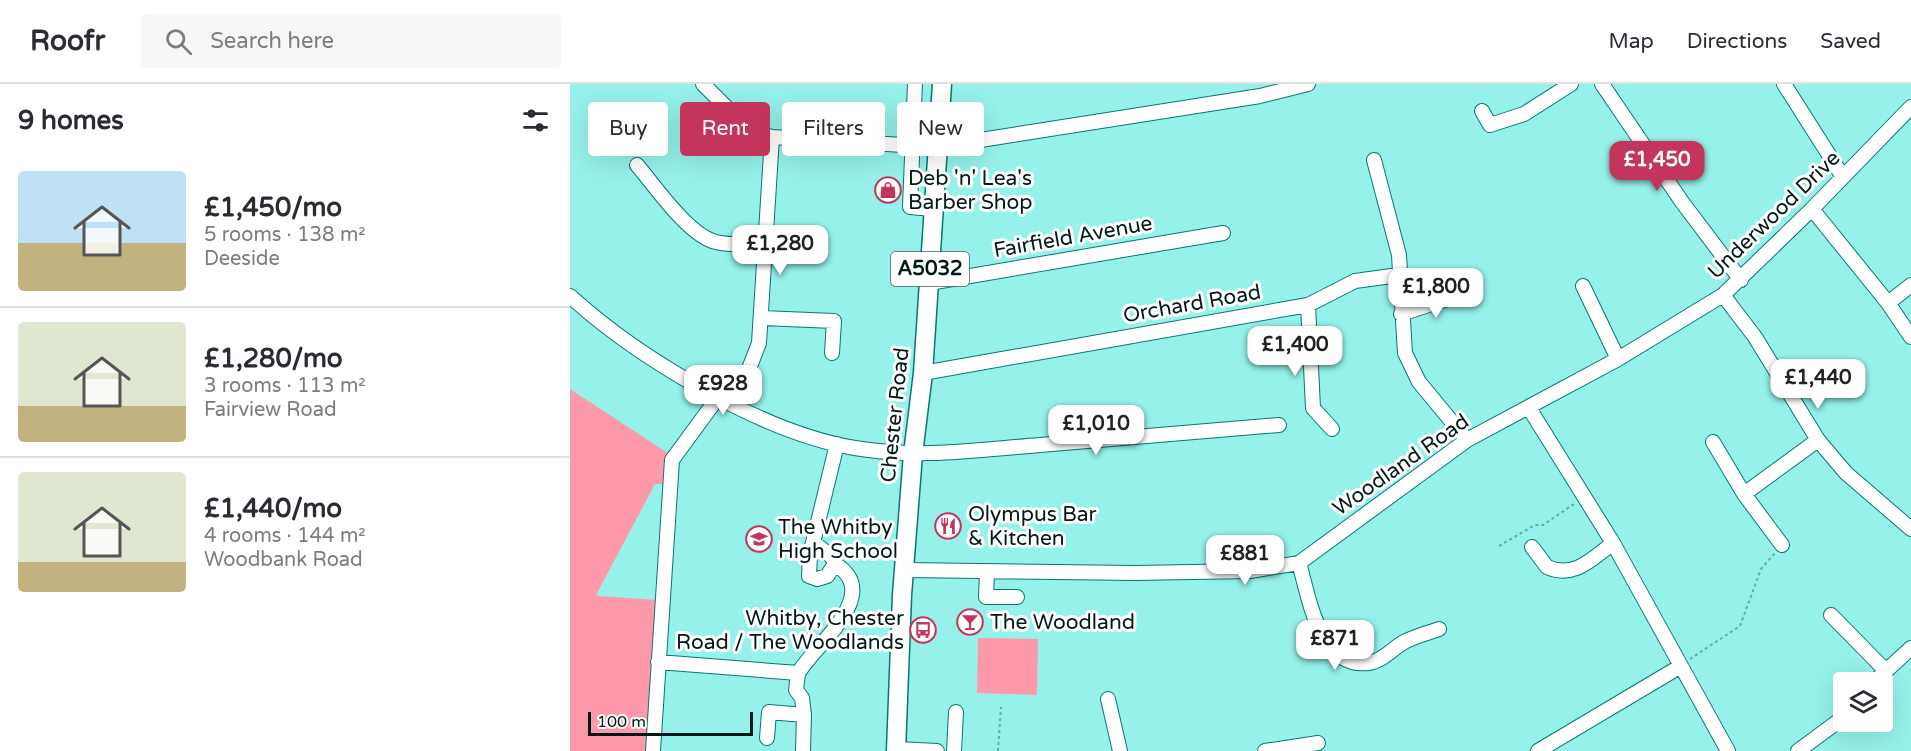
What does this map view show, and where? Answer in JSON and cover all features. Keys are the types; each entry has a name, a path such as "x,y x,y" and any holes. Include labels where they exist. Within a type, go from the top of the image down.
{"main road":[{"name":"Chester Road","path":"940,102 942,84"},
{"name":"Chester Road","path":"896,750 905,570 913,454 923,373 936,156"}],"street":[{"path":"703,84 750,131 772,137 897,144"},
{"path":"914,102 915,84"},
{"path":"984,139 1260,96 1308,84"},
{"path":"1482,111 1485,127 1524,114 1570,84"},
{"path":"1602,84 1682,202 1741,280"},
{"path":"1784,84 1843,177"},
{"name":"Underwood Drive","path":"1529,408 1618,359 1723,295 1812,209 1911,107"},
{"path":"735,405 759,344 772,137"},
{"path":"912,156 910,207 933,209"},
{"path":"1374,160 1397,247 1405,353 1419,382 1467,440"},
{"path":"637,165 690,226 707,239 725,243 767,244"},
{"path":"1812,209 1888,303 1911,337"},
{"name":"Fairfield Avenue","path":"929,283 1223,233"},
{"name":"Orchard Road","path":"923,373 1308,304 1355,281 1399,275"},
{"path":"1888,303 1911,285"},
{"path":"1582,286 1618,359"},
{"path":"1401,314 1462,294"},
{"path":"1723,295 1755,337 1818,440 1846,473 1911,529"},
{"path":"570,296 596,319 658,364 735,405 795,432 837,444 913,454 940,455 1280,425"},
{"path":"1308,304 1306,411 1332,429"},
{"path":"761,318 834,321 832,353"},
{"path":"653,751 672,460 718,396"},
{"path":"1529,408 1554,452 1585,496 1728,751"},
{"name":"Woodland Road","path":"905,570 1250,571 1299,562 1467,440 1529,408"},
{"path":"1744,494 1818,440"},
{"path":"1713,442 1744,494 1782,545"},
{"path":"835,564 827,576 817,579 809,576 808,568 813,542 837,444"},
{"path":"803,751 804,715 802,698 796,690 798,673 848,610 851,585 843,569 813,542"},
{"path":"1532,547 1546,567 1570,570 1581,567 1612,543"},
{"path":"1299,562 1322,635 1336,653 1351,662 1370,663 1404,642 1439,628"},
{"path":"987,572 986,597 1017,597"},
{"path":"1831,616 1885,670 1911,648"},
{"path":"658,662 798,673"},
{"path":"1538,751 1680,666"},
{"path":"1108,699 1120,751"},
{"path":"767,738 769,712 804,715"},
{"path":"954,751 956,712"},
{"path":"1798,751 1833,725"},
{"path":"1265,751 1318,743"},
{"path":"896,750 937,751"}],"path":[{"path":"1499,546 1535,525 1543,525 1585,496"},
{"path":"1680,666 1740,626 1761,569 1782,545"},
{"path":"998,751 1001,707"}],"shaded area":[{"path":"570,389 669,454 664,484 655,484 597,593 598,596 657,600 648,751 570,751"},
{"path":"978,638 1038,639 1037,695 977,693"}],"place":[{"name":"Deb 'n' Lea's Barber Shop","path":"888,190"},
{"name":"Olympus Bar & Kitchen","path":"948,526"},
{"name":"The Whitby High School","path":"759,539"},
{"name":"The Woodland","path":"970,622"},
{"name":"Whitby, Chester Road / The Woodlands","path":"923,630"}]}
